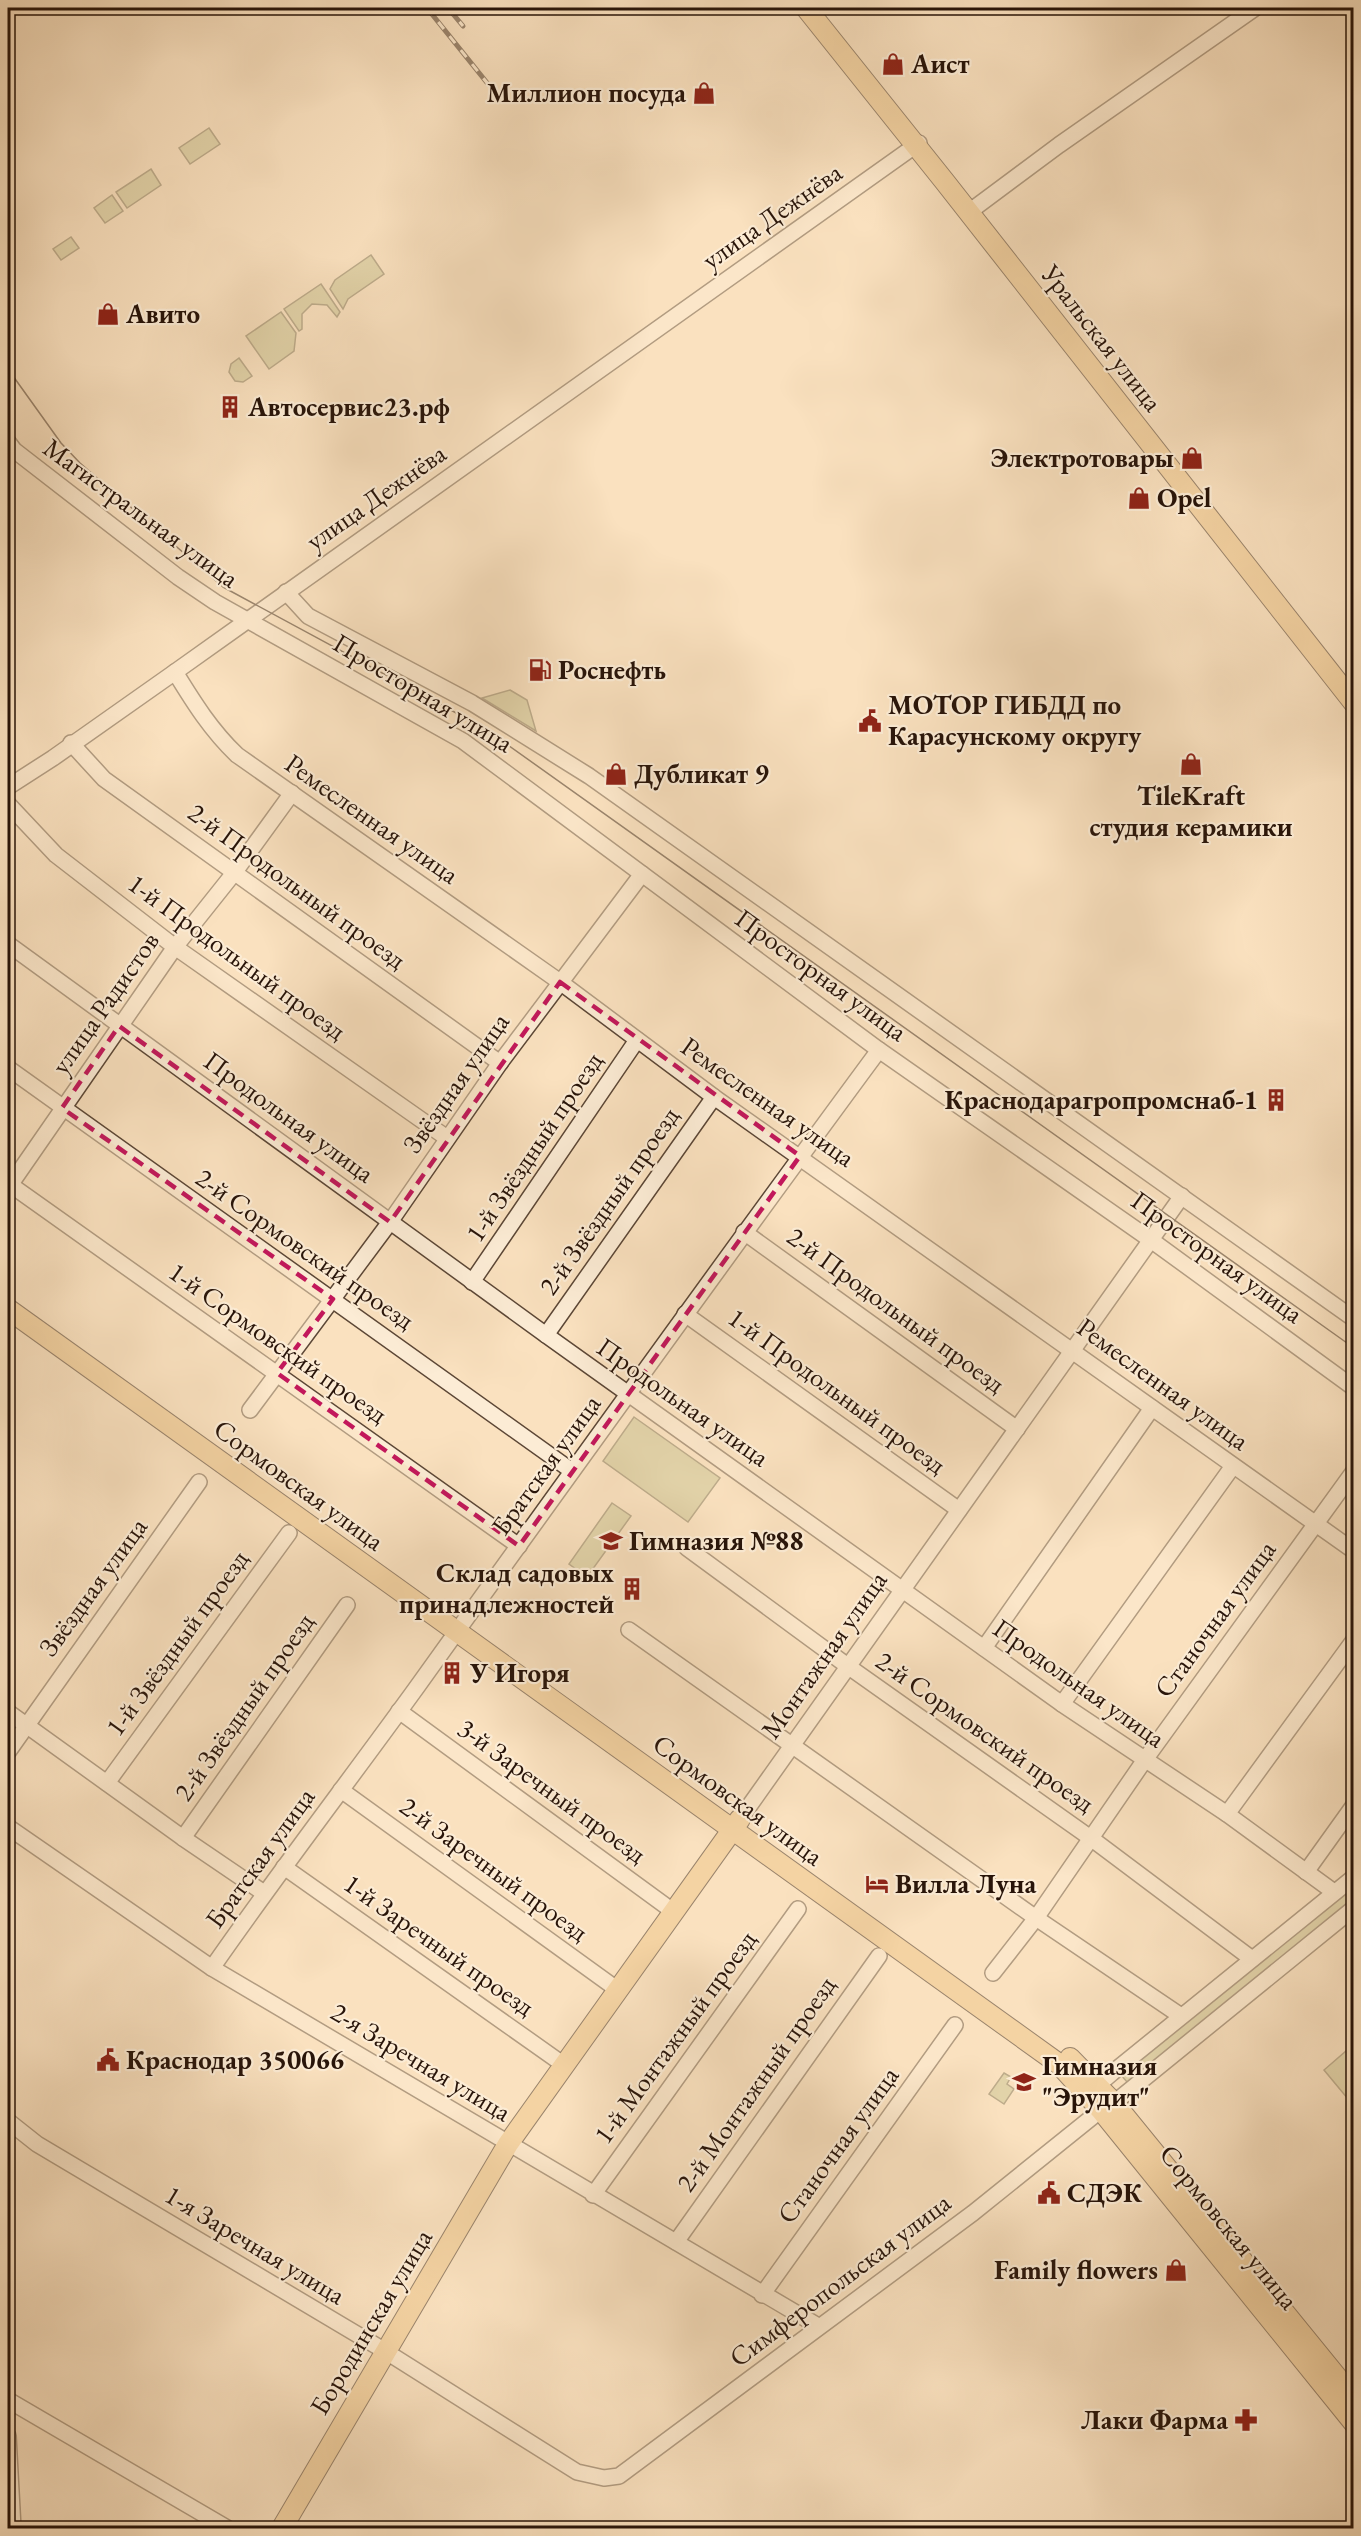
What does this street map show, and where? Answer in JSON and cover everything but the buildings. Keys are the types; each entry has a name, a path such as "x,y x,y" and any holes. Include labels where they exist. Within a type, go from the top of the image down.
{"main road":[{"name":"Уральская улица","path":"807,8 918,144 1353,697"},
{"name":"Уральская улица","path":"1297,628 1353,703"},
{"name":"Сормовская улица","path":"8,1296 736,1824 1065,2053 1098,2085 1107,2107 1353,2423"},
{"name":"Сормовская улица","path":"8,1309 460,1626"},
{"name":"Сормовская улица","path":"736,1824 1059,2064 1107,2107 1353,2398"},
{"name":"Монтажная улица","path":"508,2144 736,1824"},
{"name":"Бородинская улица","path":"282,2529 508,2144"}],"street":[{"path":"970,211 1059,145 1255,8"},
{"name":"улица Дежнёва","path":"8,787 175,672 918,144"},
{"name":"Магистральная улица","path":"10,451 178,577 215,602 248,620"},
{"name":"Просторная улица","path":"286,592 308,615 472,703 589,776 1353,1319"},
{"name":"Просторная улица","path":"248,620 464,741 879,1050 1151,1240 1353,1388"},
{"name":"Ремесленная улица","path":"175,672 203,718 217,736 237,755 560,982 714,1096 1353,1551"},
{"name":"2-й Продольный проезд","path":"71,743 104,779 500,1063"},
{"name":"улица Радистов","path":"8,1185 175,947 234,873 292,793"},
{"name":"1-й Продольный проезд","path":"8,804 56,855 175,947 447,1138"},
{"name":"Звёздная улица","path":"250,1410 390,1222 500,1063 642,874"},
{"name":"Продольная улица","path":"8,944 628,1394 1062,1704 1144,1761 1227,1814 1334,1892"},
{"name":"1-й Звёздный проезд","path":"472,1282 637,1040"},
{"name":"Братская улица","path":"212,1968 744,1232 879,1050"},
{"name":"2-й Сормовский проезд","path":"8,1068 572,1471"},
{"name":"2-й Звёздный проезд","path":"546,1335 714,1096"},
{"name":"1-й Сормовский проезд","path":"8,1185 519,1546"},
{"name":"Монтажная улица","path":"736,1824 1182,1196"},
{"name":"2-й Продольный проезд","path":"744,1232 1017,1429"},
{"name":"1-й Продольный проезд","path":"685,1314 959,1510"},
{"path":"984,1648 1152,1408"},
{"path":"1062,1704 1233,1466"},
{"name":"Станочная улица","path":"993,1973 1036,1918 1144,1761 1353,1471"},
{"name":"Звёздная улица","path":"8,1752 25,1724 199,1482"},
{"name":"1-й Звёздный проезд","path":"107,1783 289,1533"},
{"name":"2-й Сормовский проезд","path":"687,1548 849,1667 1092,1839 1252,1959"},
{"name":"2-й Звёздный проезд","path":"183,1838 347,1605"},
{"path":"629,1630 1036,1918 1181,2016"},
{"path":"1227,1814 1353,1640"},
{"name":"3-й Заречный проезд","path":"399,1711 674,1912"},
{"path":"8,1712 183,1838 264,1893"},
{"name":"2-й Заречный проезд","path":"341,1790 618,1990"},
{"path":"1306,1872 1353,1805"},
{"name":"2-я Заречная улица","path":"8,1827 212,1968 762,2295 819,2326"},
{"name":"1-й Заречный проезд","path":"284,1867 564,2065"},
{"path":"1098,2085 1353,1877"},
{"name":"Симферопольская улица","path":"604,2478 620,2476 973,2213 1353,1908"},
{"name":"1-й Монтажный проезд","path":"593,2194 798,1909"},
{"name":"2-й Монтажный проезд","path":"676,2242 879,1956"},
{"name":"Станочная улица","path":"762,2295 955,2025"},
{"name":"1-я Заречная улица","path":"8,2121 37,2144 385,2351 577,2472 604,2478"},
{"path":"8,2400 227,2529"},
{"path":"8,2436 13,2529"}],"highlighted area":[{"path":"560,982 800,1156 519,1546 277,1373 333,1299 62,1108 119,1026 390,1222"}],"shaded area":[{"path":"209,128 220,144 190,164 179,148"},
{"path":"151,169 161,185 127,208 116,192"},
{"path":"112,195 123,211 105,223 94,208"},
{"path":"71,237 79,248 61,260 53,249"},
{"path":"371,255 384,274 348,299 343,309 330,289 335,280"},
{"path":"321,284 340,312 337,317 327,305 312,304 302,314 302,329 299,331 284,309"},
{"path":"281,312 296,333 294,351 269,369 246,336"},
{"path":"239,358 252,376 243,382 235,381 229,372 231,364"},
{"path":"510,690 527,700 536,731 482,698"},
{"path":"634,1417 720,1478 688,1522 603,1461"},
{"path":"612,1503 631,1516 587,1577 569,1564"},
{"path":"1353,1886 1353,1899 1128,2083 1120,2074"},
{"path":"1353,2045 1353,2095 1348,2099 1324,2070"},
{"path":"1004,2073 1011,2077 1007,2084 1014,2089 1004,2104 989,2094"}],"tram line":[{"path":"8,369 61,443 80,463 223,587 484,728 1354,1348"}],"railway":[{"path":"427,8 488,84"},
{"path":"448,8 463,26"}],"place":[{"name":"Аист","path":"893,64"},
{"name":"Миллион посуда","path":"704,93"},
{"name":"Авито","path":"108,314"},
{"name":"Автосервис23.рф","path":"230,407"},
{"name":"Электротовары","path":"1192,458"},
{"name":"Opel","path":"1139,498"},
{"name":"Роснефть","path":"540,670"},
{"name":"МОТОР ГИБДД по Карасунскому округу","path":"870,721"},
{"name":"TileKraft студия керамики","path":"1191,764"},
{"name":"Дубликат 9","path":"616,774"},
{"name":"Краснодарагропромснаб-1","path":"1276,1100"},
{"name":"Гимназия №88","path":"611,1541"},
{"name":"Склад садовых принадлежностей","path":"632,1589"},
{"name":"У Игоря","path":"452,1673"},
{"name":"Вилла Луна","path":"877,1884"},
{"name":"Краснодар 350066","path":"108,2060"},
{"name":"Гимназия \"Эрудит\"","path":"1024,2082"},
{"name":"СДЭК","path":"1049,2193"},
{"name":"Family flowers","path":"1176,2270"},
{"name":"Лаки Фарма","path":"1246,2420"}]}
